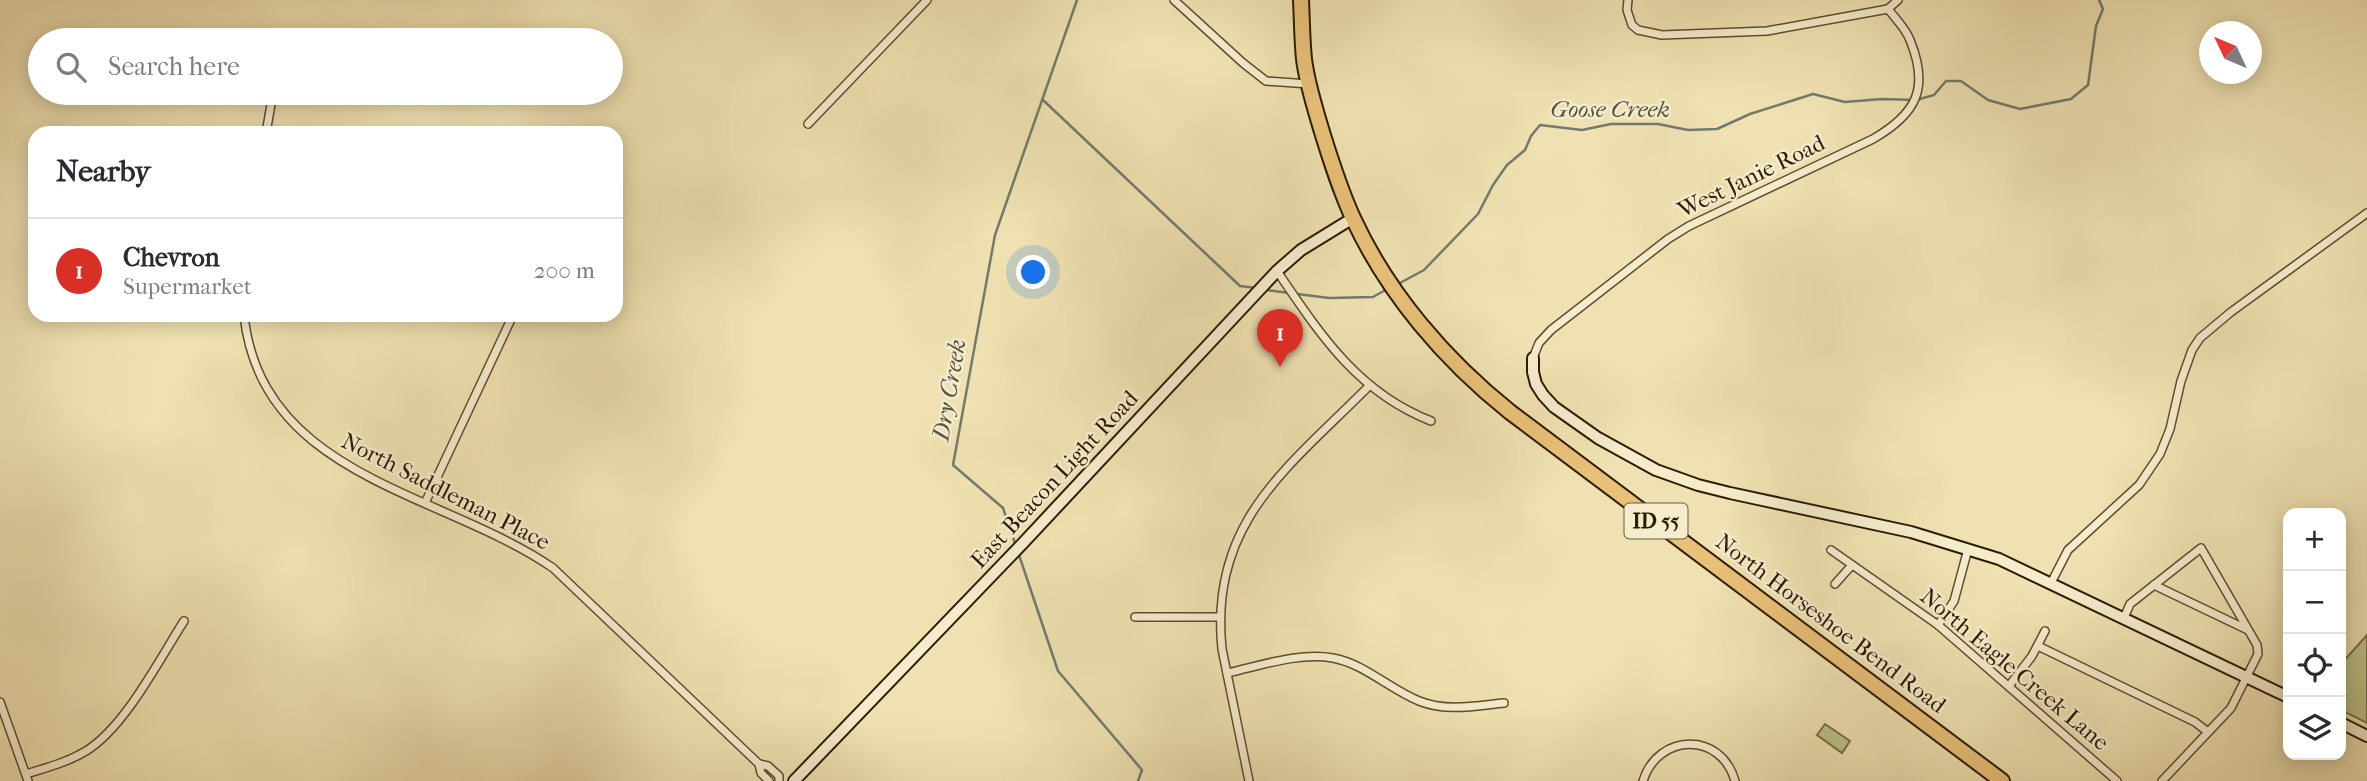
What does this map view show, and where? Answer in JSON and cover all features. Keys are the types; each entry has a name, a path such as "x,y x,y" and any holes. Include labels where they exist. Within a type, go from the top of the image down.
{"highway":[{"name":"North Horseshoe Bend Road","path":"1301,0 1304,61 1330,158 1353,218 1391,283 1424,328 1459,367 1495,401 2002,781"}],"street":[{"path":"808,124 927,0"},
{"path":"1174,0 1266,81 1310,85"},
{"path":"1628,0 1627,10 1632,26 1638,30 1662,35 1767,31 1888,9 1898,0"},
{"name":"West Janie Road","path":"1533,358 1539,343 1551,330 1668,239 1689,226 1873,139 1894,127 1907,115 1914,103 1919,73 1910,38 1888,9"},
{"path":"267,126 270,105"},
{"path":"2051,583 2068,550 2139,485 2160,454 2170,429 2181,381 2192,350 2200,338 2231,312 2367,213"},
{"name":"East Beacon Light Road","path":"794,781 986,582 1277,271 1301,250 1353,218"},
{"path":"1277,271 1327,342 1369,386 1430,421"},
{"name":"North Saddleman Place","path":"246,322 255,359 267,387 284,412 318,447 352,469 519,547 553,568 759,764 768,766 779,776 779,781"},
{"path":"425,503 510,322"},
{"name":"North Horseshoe Bend Road","path":"1533,358 1536,384 1554,407 1598,438 1656,470 1730,493 1911,532 1998,559 2283,695"},
{"path":"1249,781 1222,649 1219,617 1224,574 1230,554 1247,517 1268,489 1369,386"},
{"path":"2123,618 2130,604 2201,548 2257,645 2258,654 2231,708 2162,781"},
{"path":"1938,625 1954,601 1968,549"},
{"name":"North Eagle Creek Lane","path":"1831,550 1938,625 2117,781"},
{"path":"1835,584 1852,565"},
{"path":"2154,585 2248,630"},
{"path":"1135,617 1219,617"},
{"path":"0,702 27,778 70,760 104,738 124,714 184,621"},
{"path":"2009,686 2021,673 2045,631"},
{"path":"2038,646 2195,722 2208,732"},
{"path":"1227,673 1294,659 1334,658 1360,668 1405,694 1431,705 1459,708 1504,703"},
{"path":"2346,726 2367,736"},
{"path":"1643,781 1646,770 1665,750 1693,744 1707,747 1720,755 1729,765 1735,781"},
{"name":"North Saddleman Place","path":"759,764 761,773 769,781"}],"green space":[{"path":"2367,635 2367,723 2346,712 2346,658"},
{"path":"1825,724 1850,741 1842,753 1817,735"}],"waterway":[{"name":"Dry Creek","path":"1016,546 1003,508 953,465 995,235 1077,0"},
{"name":"Goose Creek","path":"1398,284 1424,270 1478,214 1493,185 1507,165 1525,150 1540,125 1582,130 1611,124 1658,124 1688,130 1717,129 1750,114 1813,94 1845,102 1916,100 1934,95 1946,81 1961,81 1988,100 2020,109 2071,99 2088,85 2096,26 2103,9 2099,0"},
{"name":"Goose Creek","path":"1043,100 1240,286 1256,288"},
{"name":"Goose Creek","path":"1266,290 1329,298 1373,297 1389,288"},
{"name":"Dry Creek","path":"1018,552 1058,671 1142,770 1138,781"}],"place":[{"name":"Chevron","path":"1280,367"}]}
